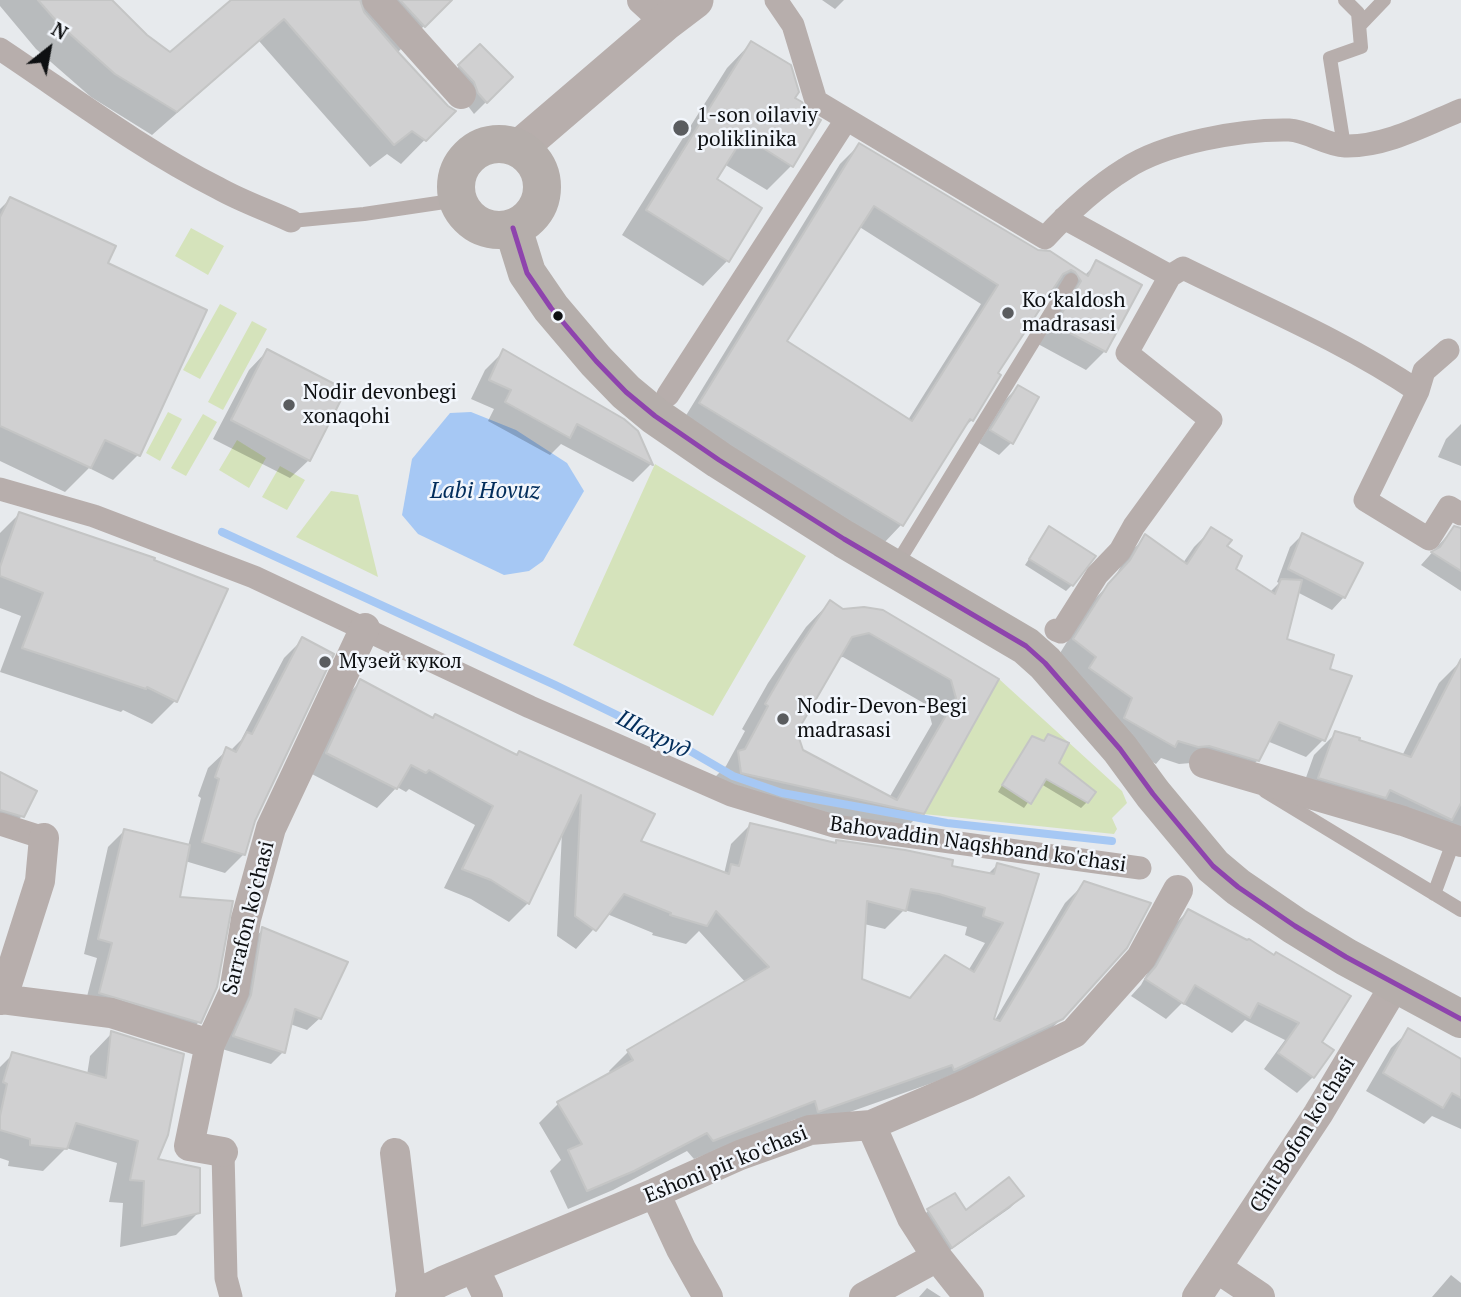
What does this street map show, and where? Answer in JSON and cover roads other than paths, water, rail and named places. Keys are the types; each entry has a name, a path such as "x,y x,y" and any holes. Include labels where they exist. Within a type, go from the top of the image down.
{"main road":[{"path":"503,144 519,148 533,159 541,173 543,190 538,207 528,220 513,228 496,230 480,225 466,215 458,200 456,183 461,167 471,154 486,145 503,144"},
{"path":"513,228 527,273 551,309 626,392 655,416 719,460 1026,646 1045,663 1120,749 1213,866 1238,887 1346,957 1461,1019"}],"street":[{"path":"377,0 461,94"},
{"path":"519,148 654,11 695,0"},
{"path":"776,0 793,24 816,101 1045,238 1064,218 1126,168 1180,144 1240,133 1291,130 1343,146 1385,140 1461,110"},
{"path":"0,31 9,55 112,127 219,190 292,221"},
{"path":"668,395 846,120"},
{"path":"1064,218 1170,276"},
{"path":"1056,630 1061,632 1097,575 1120,551 1134,526 1211,419 1127,353 1170,276 1183,268 1275,310 1380,366 1418,391"},
{"path":"1448,350 1424,371 1418,391 1365,500 1429,539 1449,507 1461,514"},
{"name":"Bahovaddin Naqshband ko'chasi","path":"0,489 94,516 254,577 530,707 731,795 834,826 1140,868"},
{"name":"Sarrafon ko'chasi","path":"223,1152 189,1146 210,1044 234,992 246,919 271,828 365,628"},
{"path":"1218,767 1459,835"},
{"path":"0,824 44,838 40,881 1,1000 111,1013 210,1044"},
{"name":"Eshoni pir ko'chasi","path":"411,1296 740,1155 810,1130 871,1125 967,1084 1074,1033 1141,958 1178,890"},
{"name":"Chit Bofon ko'chasi","path":"1197,1297 1318,1114 1386,1000"},
{"path":"871,1125 912,1218 937,1257 969,1297"},
{"path":"223,1152 226,1278 231,1297"},
{"path":"395,1153 411,1296"},
{"path":"655,1193 681,1249 708,1297"},
{"path":"864,1297 937,1257"},
{"path":"474,1268 488,1297"},
{"path":"1217,1268 1259,1297"}],"lane":[{"path":"1343,146 1330,58 1361,47 1358,13 1345,0"},
{"path":"1361,24 1384,0"},
{"path":"292,221 458,200"},
{"path":"895,569 1071,281"},
{"path":"1218,767 1461,910"},
{"path":"1434,894 1459,835"}],"water":[{"name":"Labi Hovuz","path":"471,412 516,430 567,463 584,491 543,561 529,571 504,575 418,534 402,515 412,459 450,413"}],"waterway":[{"name":"Шахруд","path":"222,532 555,685 685,748 733,776 782,793 947,823 1112,841"}],"place":[{"name":"1-son oilaviy poliklinika","path":"681,128"},
{"name":"Koʻkaldosh madrasasi","path":"1008,313"},
{"name":"Nodir devonbegi xonaqohi","path":"289,405"},
{"name":"Музей кукол","path":"325,662"},
{"name":"Nodir-Devon-Begi madrasasi","path":"783,719"}]}
